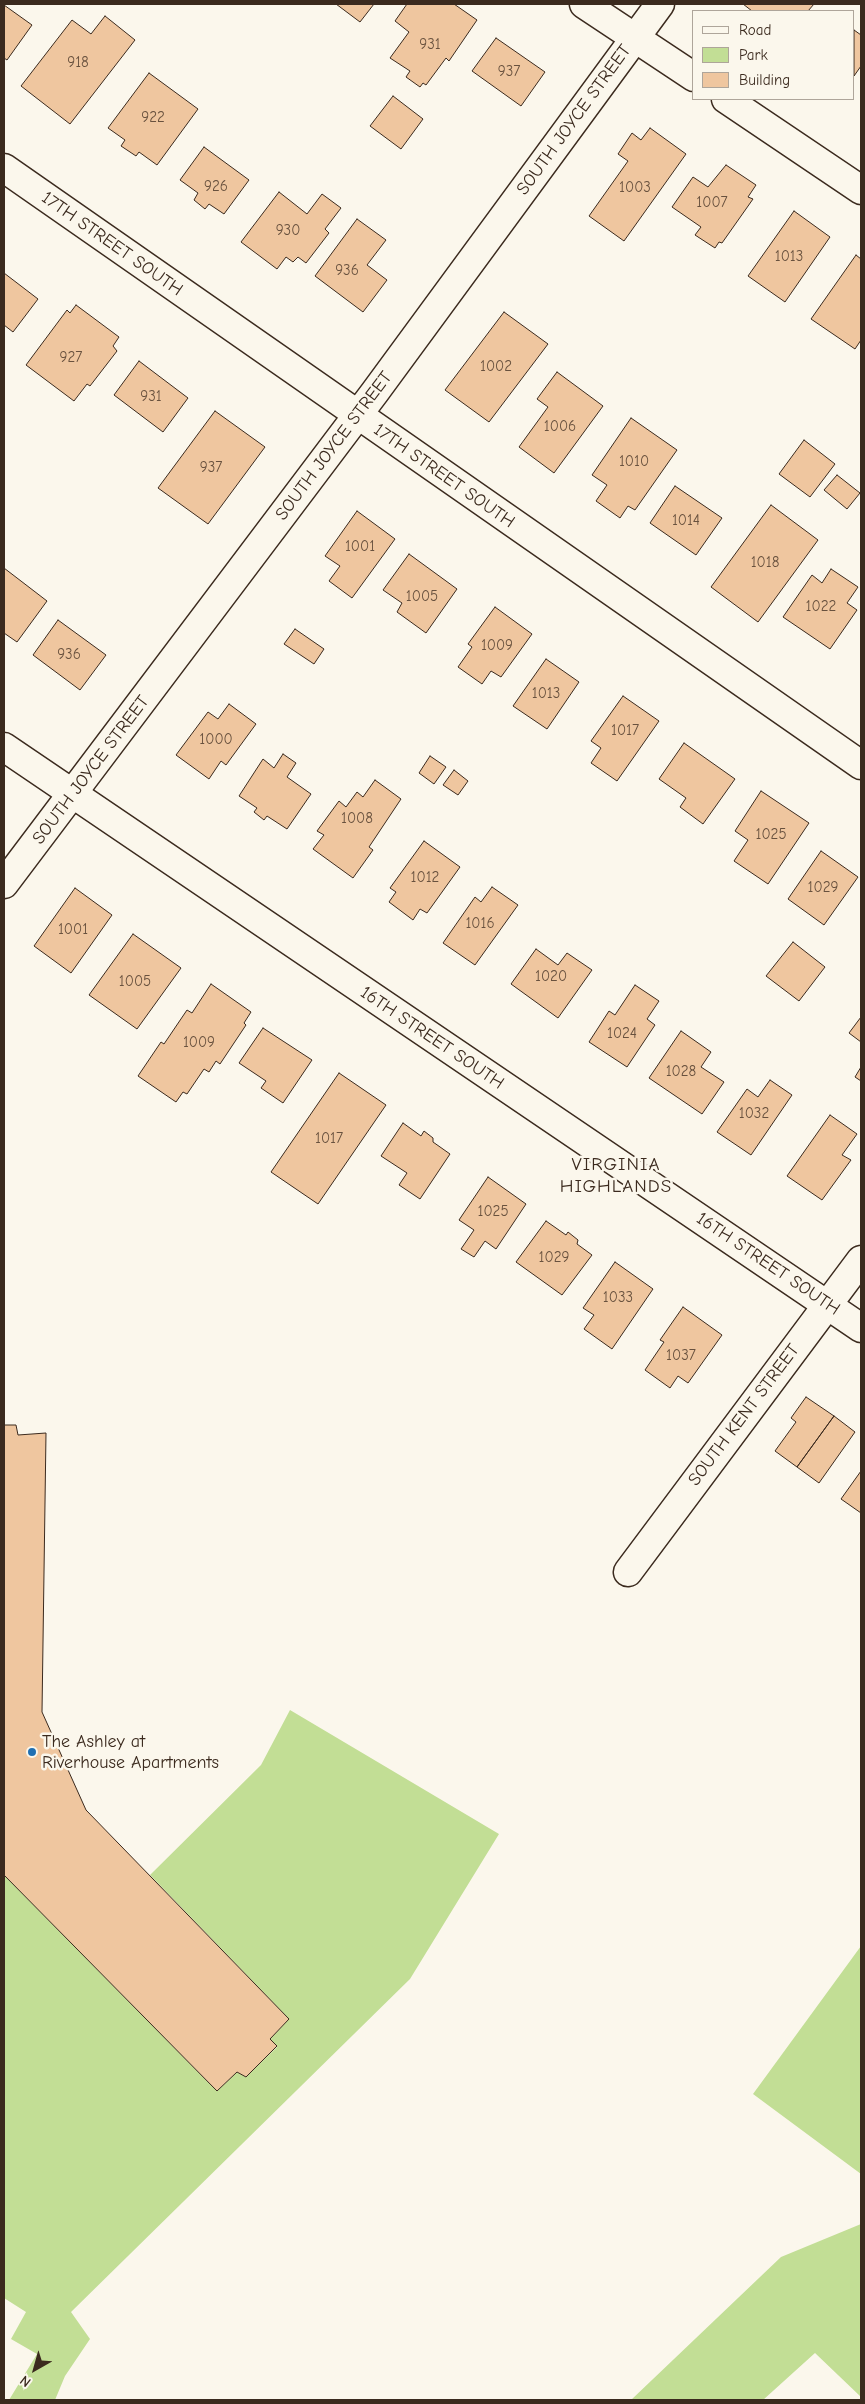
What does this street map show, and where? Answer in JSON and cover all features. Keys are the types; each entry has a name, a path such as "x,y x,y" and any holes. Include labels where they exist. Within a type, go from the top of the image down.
{"street":[{"path":"584,4 692,76"},
{"name":"SOUTH JOYCE STREET","path":"4,884 357,415 660,4"},
{"path":"727,100 861,190"},
{"name":"17TH STREET SOUTH","path":"4,168 861,765"},
{"name":"16TH STREET SOUTH","path":"4,746 861,1328"},
{"name":"SOUTH KENT STREET","path":"628,1572 861,1260"}],"green space":[{"path":"290,1710 499,1834 410,1979 71,2312 90,2339 65,2376 55,2400 9,2400 37,2354 11,2339 26,2312 4,2298 4,1875 217,2091 237,2072 246,2077 277,2047 270,2039 289,2019 150,1875 261,1765"},
{"path":"861,1946 861,2174 753,2094"},
{"path":"861,2224 861,2397 815,2353 763,2400 631,2400 781,2257"}],"building":[{"path":"336,4 374,4 360,22"},
{"path":"407,4 454,4 477,20 449,61 446,58 426,85 423,83 420,87 406,77 410,71 390,58 409,32 395,21"},
{"path":"743,4 814,4 809,10 751,10"},
{"path":"4,5 32,25 7,60 4,58"},
{"path":"105,16 135,40 70,124 21,86 72,20 91,34"},
{"path":"855,31 861,35 861,66 855,75"},
{"path":"496,38 545,72 521,106 472,71"},
{"path":"149,73 198,109 157,165 139,152 136,156 121,146 125,140 108,128"},
{"path":"393,96 423,119 401,149 370,126"},
{"path":"650,128 686,154 624,241 589,216 628,161 618,154 632,133 641,140"},
{"path":"204,147 249,180 224,214 209,204 205,209 194,200 198,193 180,180"},
{"path":"726,165 756,185 748,197 753,199 722,243 719,242 715,248 695,235 701,227 672,207 693,177 708,187"},
{"path":"279,192 307,214 322,194 341,208 325,229 329,233 306,263 298,257 293,262 286,257 277,269 241,242"},
{"path":"794,211 830,237 785,302 748,276"},
{"path":"357,219 386,240 367,265 387,280 363,312 315,276"},
{"path":"856,255 861,259 861,340 855,349 811,319"},
{"path":"4,273 38,299 13,332 4,325"},
{"path":"76,305 119,337 113,346 117,351 90,386 87,384 74,401 26,365 67,310 70,313"},
{"path":"504,312 548,344 489,422 445,390"},
{"path":"139,361 188,398 163,432 114,395"},
{"path":"557,372 603,406 554,473 519,447 548,407 537,399"},
{"path":"215,411 265,447 208,524 158,488"},
{"path":"631,418 677,450 635,510 628,506 620,518 596,501 607,485 592,475"},
{"path":"804,440 835,464 810,497 779,474"},
{"path":"837,475 860,493 847,509 824,490"},
{"path":"675,486 722,518 696,555 650,523"},
{"path":"771,505 818,540 758,622 711,587"},
{"path":"357,511 395,539 352,598 329,581 340,566 325,556"},
{"path":"409,554 457,589 426,633 397,612 402,603 383,590"},
{"path":"4,568 47,601 17,642 4,633"},
{"path":"831,569 858,587 847,603 857,610 830,649 783,617 812,575 822,583"},
{"path":"495,607 532,634 501,677 491,671 482,684 458,667 472,647 468,644"},
{"path":"58,620 106,655 80,690 33,655"},
{"path":"295,629 324,649 314,664 284,644"},
{"path":"546,659 579,682 547,729 513,706"},
{"path":"623,696 659,721 617,781 591,763 601,748 591,741"},
{"path":"229,704 256,724 226,765 221,761 209,779 176,755 208,712 218,719"},
{"path":"684,743 735,779 703,824 680,807 686,798 659,779"},
{"path":"283,754 296,763 287,777 311,794 287,829 267,816 264,820 254,812 257,808 239,796 263,759 274,768"},
{"path":"430,756 446,767 434,784 419,773"},
{"path":"454,770 468,781 458,795 443,785"},
{"path":"375,780 401,799 369,847 373,850 353,878 313,849 324,835 317,831 339,801 346,807 357,792 363,797"},
{"path":"761,791 809,823 768,884 734,861 748,840 735,831"},
{"path":"424,841 460,867 427,913 420,909 413,920 389,902 396,892 390,888"},
{"path":"821,851 858,877 824,925 788,899"},
{"path":"492,887 518,905 475,965 443,943 475,897 481,902"},
{"path":"75,888 112,915 71,973 34,946"},
{"path":"133,934 181,968 137,1029 89,995"},
{"path":"793,942 825,967 799,1001 766,976"},
{"path":"536,949 558,965 567,953 592,970 558,1018 511,984"},
{"path":"211,984 251,1012 244,1023 246,1025 220,1064 216,1061 209,1072 204,1069 187,1094 183,1092 176,1102 138,1076 161,1042 164,1044 187,1010 192,1013"},
{"path":"635,985 659,1001 647,1019 655,1025 627,1067 589,1042 609,1011 615,1015"},
{"path":"861,1017 861,1042 849,1033"},
{"path":"263,1028 312,1060 283,1103 261,1088 266,1081 239,1063"},
{"path":"681,1031 711,1052 701,1067 724,1082 702,1114 649,1078"},
{"path":"861,1067 861,1081 855,1077"},
{"path":"339,1073 386,1105 318,1204 271,1172"},
{"path":"770,1080 792,1095 751,1155 717,1132 747,1089 758,1097"},
{"path":"830,1115 857,1134 842,1155 851,1160 822,1200 787,1176"},
{"path":"403,1123 421,1136 424,1131 433,1138 433,1142 450,1154 420,1199 399,1185 407,1173 381,1156"},
{"path":"488,1177 526,1204 496,1249 485,1241 474,1257 461,1249 474,1230 459,1220"},
{"path":"546,1221 566,1235 568,1232 578,1240 577,1244 592,1255 562,1295 516,1262"},
{"path":"615,1262 653,1289 612,1349 584,1329 594,1315 583,1308"},
{"path":"683,1307 722,1335 688,1383 678,1376 670,1388 645,1370 664,1342 660,1340"},
{"path":"806,1397 834,1416 797,1467 775,1451 796,1422 791,1418"},
{"path":"834,1416 855,1432 819,1483 797,1467"},
{"name":"The Ashley at Riverhouse Apartments","path":"4,1425 16,1425 18,1435 46,1433 42,1712 86,1810 289,2019 270,2039 277,2046 246,2077 237,2072 217,2091 4,1875"},
{"path":"861,1471 861,1513 841,1499"}],"place":[{"name":"The Ashley at Riverhouse Apartments","path":"32,1752"}],"district":[{"name":"VIRGINIA HIGHLANDS","path":"616,1176"}]}
